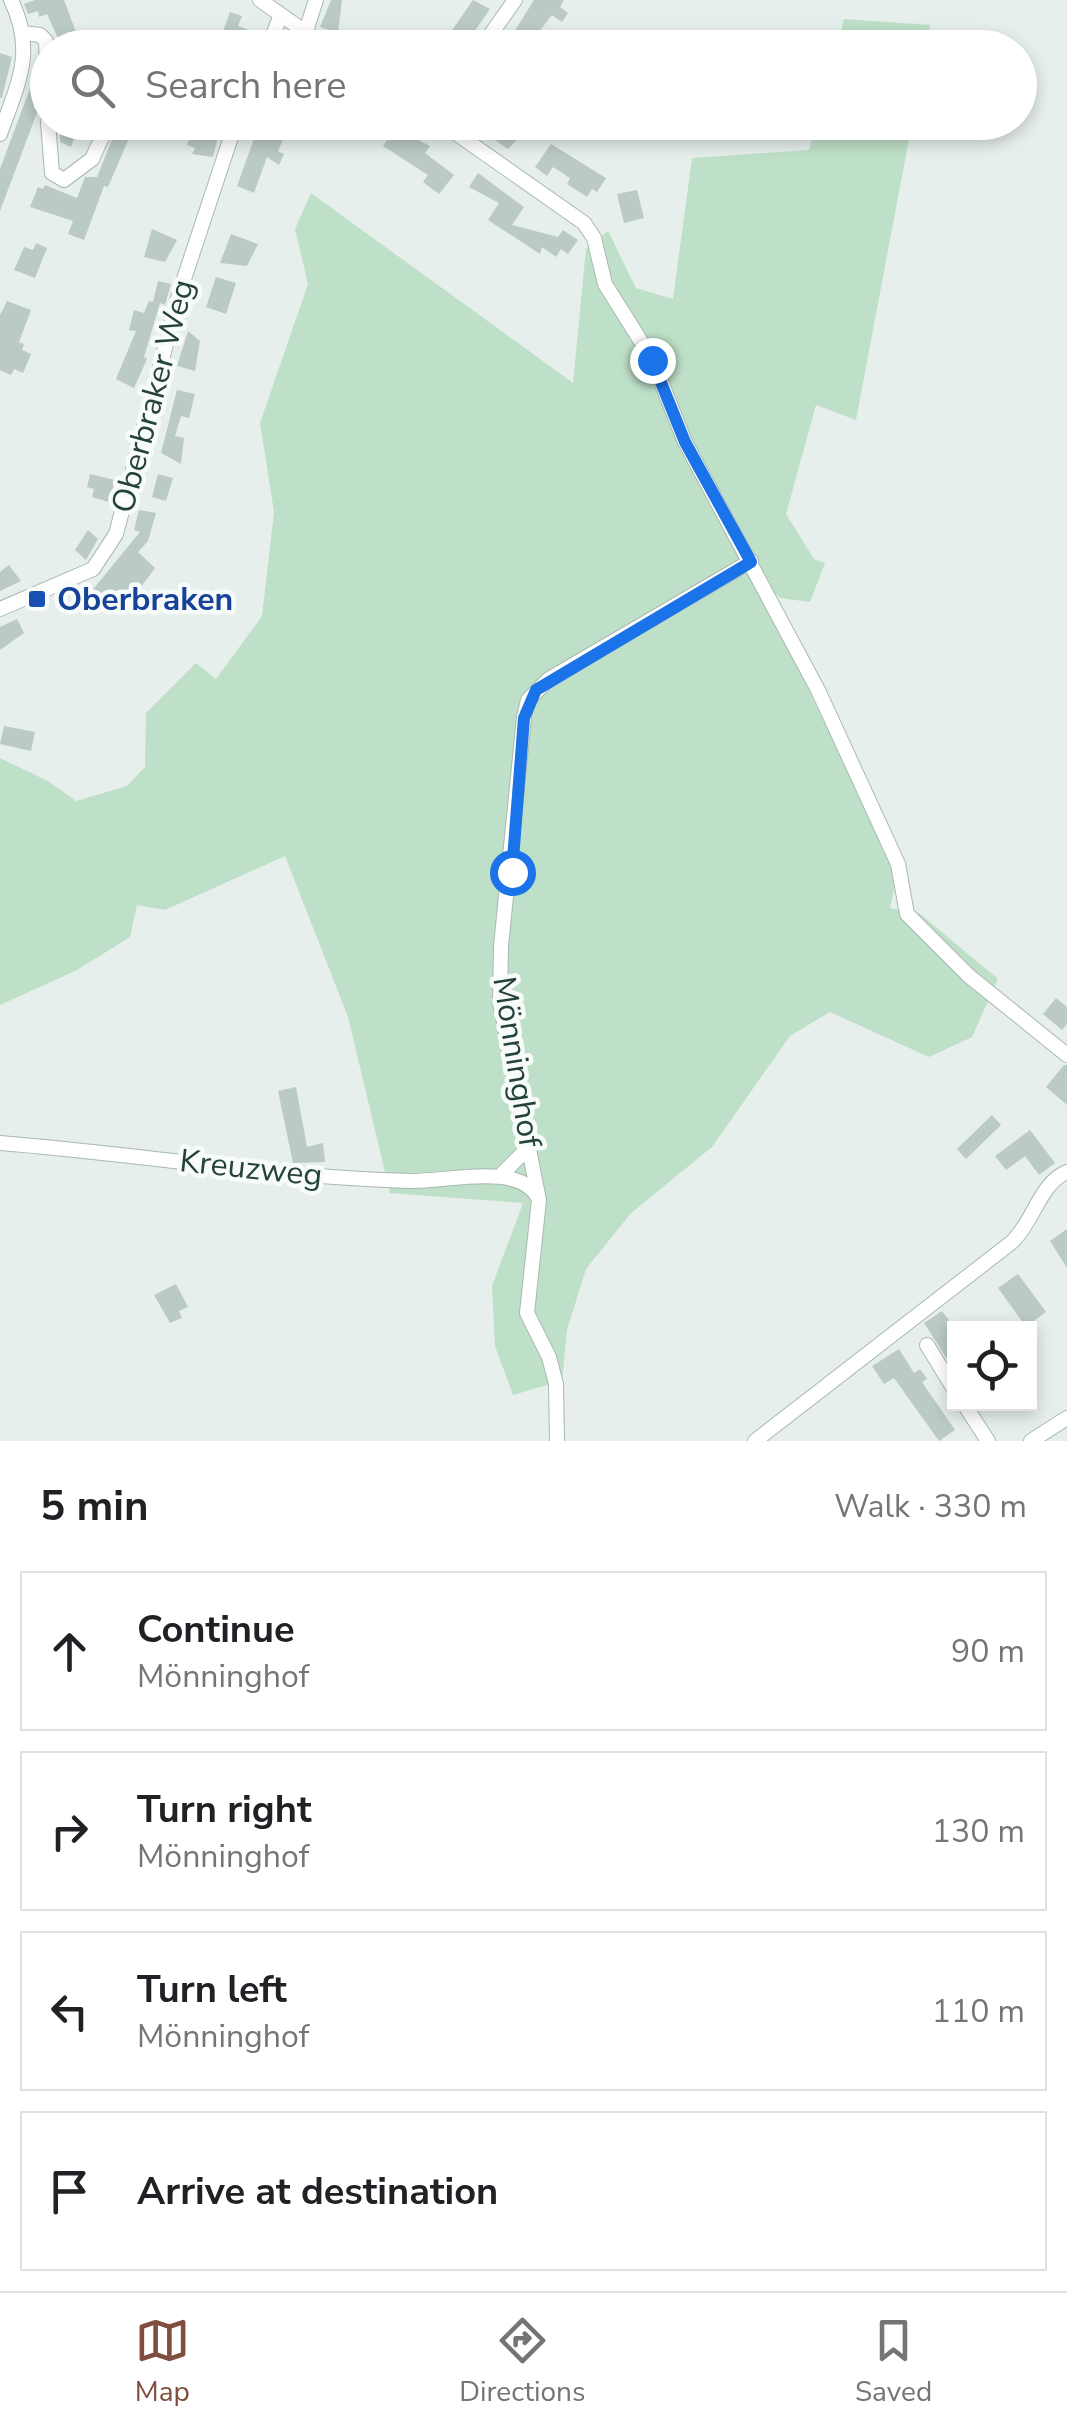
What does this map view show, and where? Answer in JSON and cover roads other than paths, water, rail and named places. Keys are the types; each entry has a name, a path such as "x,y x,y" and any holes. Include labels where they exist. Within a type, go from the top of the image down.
{"street":[{"path":"0,134 24,64 23,33 11,0"},
{"path":"260,0 280,18 304,30"},
{"path":"306,30 316,0"},
{"path":"494,30 515,0"},
{"path":"275,30 280,18"},
{"path":"23,33 30,34"},
{"path":"49,140 52,173 64,180 92,160 101,140"},
{"name":"Oberbraker Weg","path":"0,609 93,568 116,534 180,291 230,140"},
{"path":"466,140 584,223 605,284 652,360 685,442 795,641 898,864 907,914 969,976 1067,1055"},
{"name":"Mönninghof","path":"557,1441 556,1384 549,1356 528,1313 539,1200 531,1145 508,1051 499,971 528,700 549,679 751,562"},
{"name":"Kreuzweg","path":"0,1143 276,1174 446,1182 502,1174"},
{"path":"531,1145 502,1174 524,1180 539,1200"},
{"path":"755,1441 1012,1242 1034,1216 1044,1190 1067,1172"},
{"path":"927,1345 947,1378"},
{"path":"969,1411 988,1441"},
{"path":"1032,1441 1067,1418"}],"place":[{"name":"Oberbraken","path":"37,599"}]}
